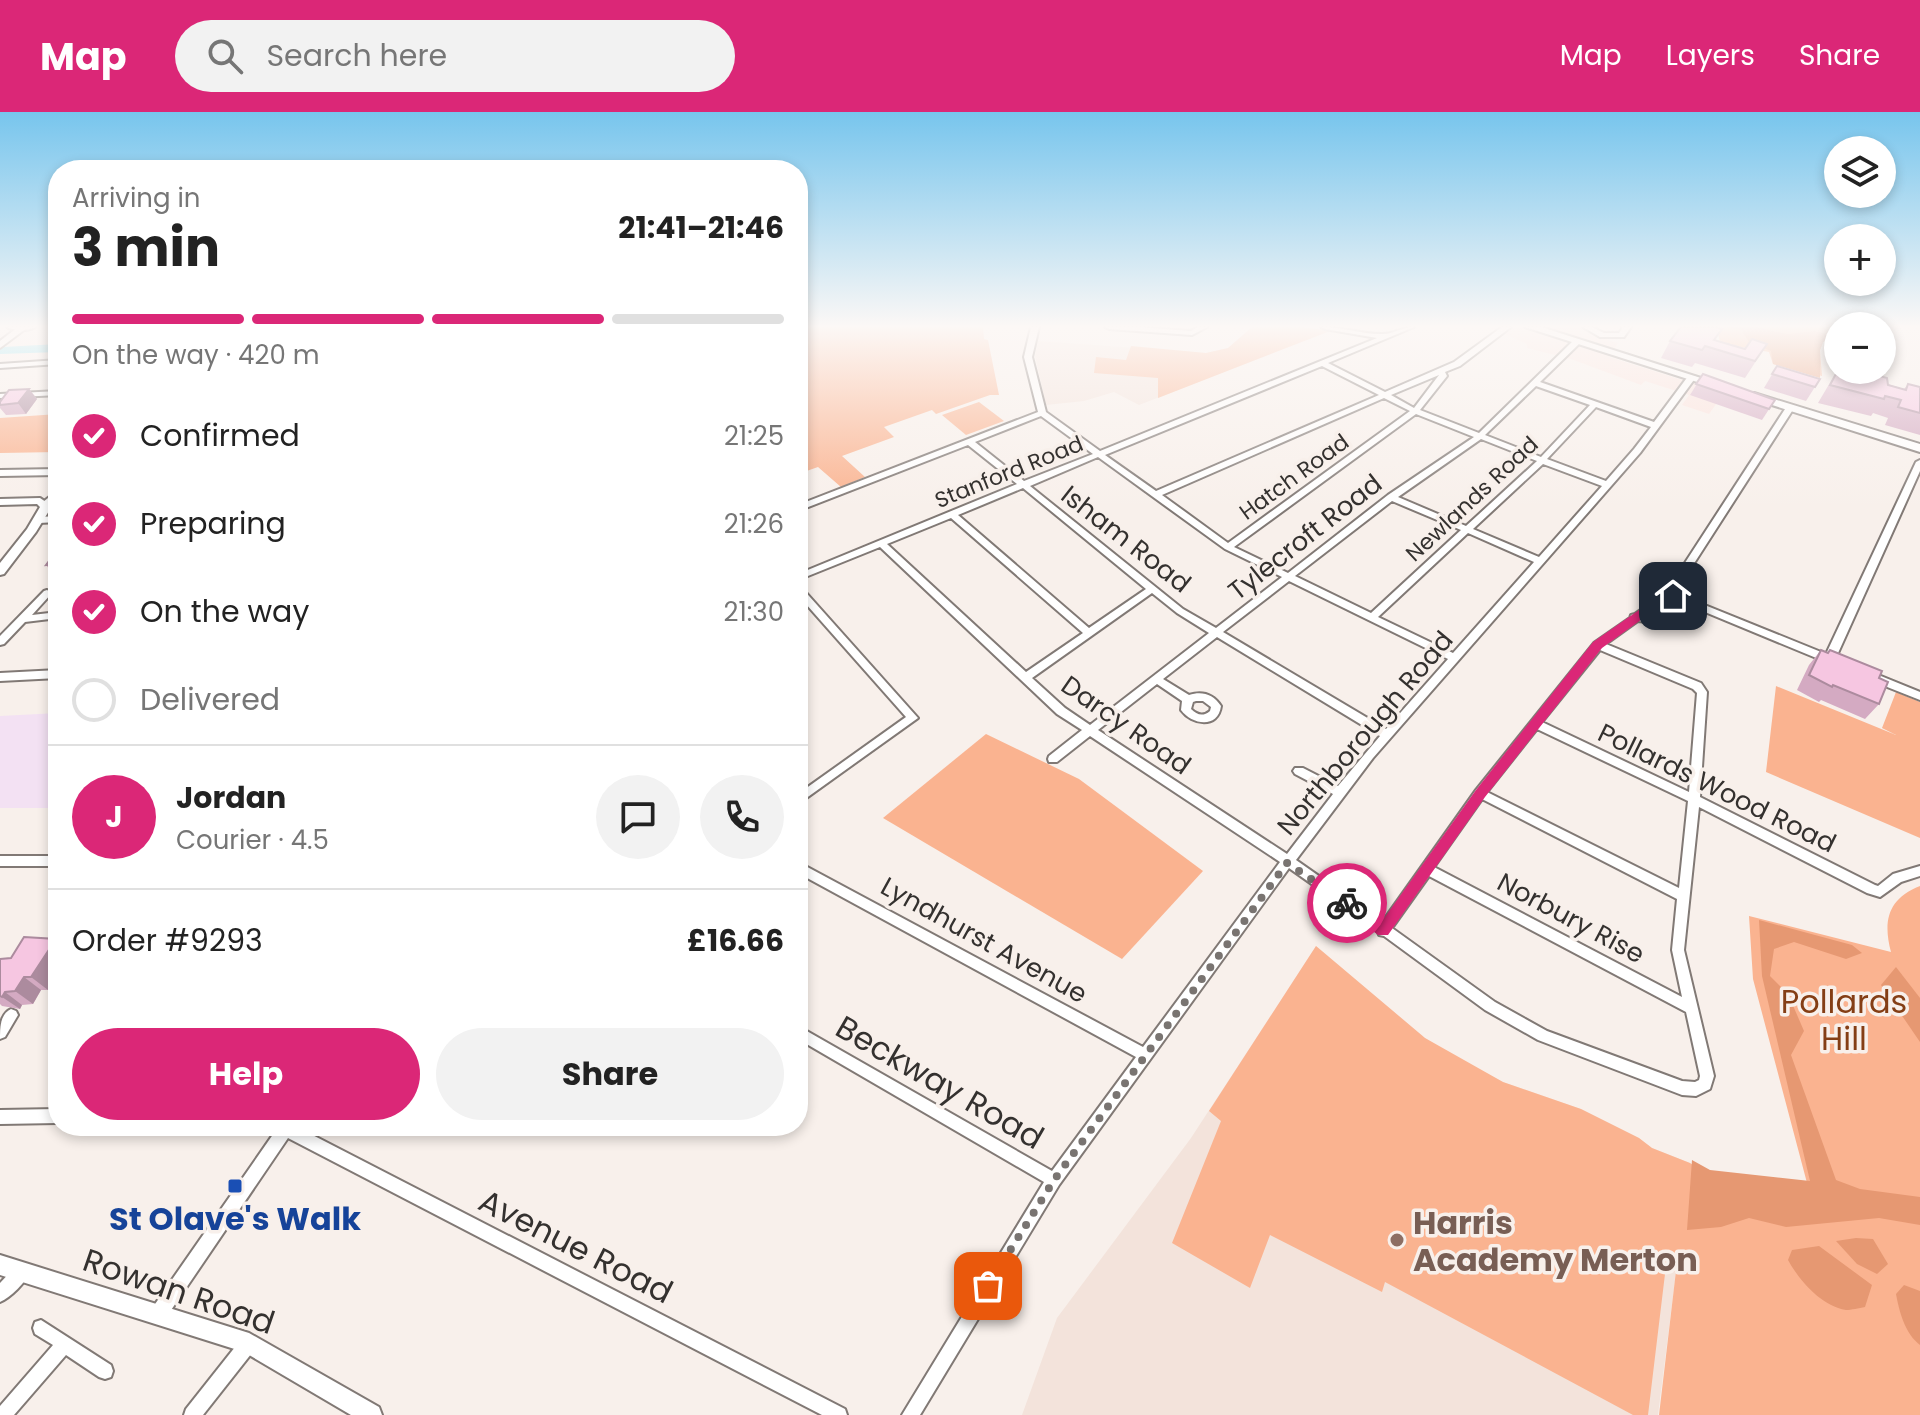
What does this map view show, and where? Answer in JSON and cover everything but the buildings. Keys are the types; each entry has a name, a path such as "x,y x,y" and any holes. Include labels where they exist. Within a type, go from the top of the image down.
{"highway":[{"path":"1739,392 1920,448"}],"main road":[{"path":"0,502 37,501 46,504 39,520 0,571"},
{"name":"Rowan Road","path":"0,1265 249,1343 371,1415"}],"street":[{"path":"1036,388 1042,413 1228,547 1455,658"},
{"name":"Stanford Road","path":"808,573 1262,388"},
{"path":"1366,388 1415,411 1607,485"},
{"path":"1155,495 1401,388"},
{"name":"Hatch Road","path":"1228,547 1415,411 1425,402 1431,388"},
{"name":"Tylecroft Road","path":"1053,759 1391,497 1480,436 1530,388"},
{"path":"1549,388 1657,426"},
{"name":"Northborough Road","path":"910,1415 1054,1180 1339,792 1607,485 1657,426 1684,388"},
{"path":"0,396 48,394"},
{"name":"Newlands Road","path":"1372,617 1542,460 1595,404"},
{"path":"1383,931 1480,793 1598,645 1669,594 1790,408"},
{"path":"808,504 1042,413"},
{"name":"Isham Road","path":"969,441 1152,589 1216,633 1387,735"},
{"path":"1829,659 1920,462"},
{"path":"0,473 48,472"},
{"path":"1391,497 1541,561"},
{"path":"808,498 813,502"},
{"path":"952,514 1089,633"},
{"path":"39,520 48,520"},
{"name":"Darcy Road","path":"881,543 1061,711 1326,886 1383,931 1531,1031 1682,1088 1702,1087 1707,1076 1692,1009"},
{"path":"1025,678 1152,589"},
{"path":"0,642 47,593"},
{"path":"1669,594 1842,665"},
{"path":"808,600 913,718 808,793"},
{"path":"1634,617 1645,620 1687,602"},
{"path":"22,620 48,616"},
{"path":"1598,645 1701,690 1694,799 1678,956 1692,1009"},
{"path":"0,677 48,675"},
{"path":"1868,675 1920,696"},
{"path":"1156,679 1188,700"},
{"name":"Pollards Wood Road","path":"1536,724 1694,799 1877,892 1902,876 1920,871"},
{"path":"1299,771 1339,792"},
{"path":"1480,793 1683,896"},
{"path":"0,861 48,861"},
{"name":"Norbury Rise","path":"1427,869 1692,1009"},
{"name":"Lyndhurst Avenue","path":"808,872 1146,1056"},
{"path":"0,1033 11,1015"},
{"name":"Beckway Road","path":"808,1038 1054,1180"},
{"path":"0,1117 48,1116"},
{"path":"159,1313 276,1136"},
{"name":"Avenue Road","path":"299,1136 839,1415"},
{"path":"0,1294 22,1272"},
{"path":"41,1328 105,1371"},
{"path":"192,1415 249,1343"},
{"path":"3,1415 64,1345"}],"shaded area":[{"path":"1042,388 1183,388 1139,405 1114,392 1084,401 1046,405"},
{"path":"1666,388 1707,388 1724,393 1709,414 1682,405 1689,395"},
{"path":"48,714 48,808 0,808 0,716"},
{"path":"1759,920 1852,945 1862,953 1846,959 1794,942 1774,949 1770,976 1788,994 1804,1031 1791,1055 1836,1180 1860,1189 1920,1197 1920,1225 1879,1218 1786,1227 1749,1218 1721,1227 1687,1230 1692,1160 1710,1170 1810,1181 1762,976"},
{"name":"Harris Academy Merton","path":"1316,946 1425,1038 1451,1055 1503,1082 1581,1109 1639,1138 1652,1148 1690,1163 1658,1415 1022,1415 1057,1318 1191,1138"},
{"path":"1896,967 1920,998 1920,1042 1881,985"},
{"path":"1873,1239 1888,1264 1877,1274 1857,1264 1836,1241"},
{"path":"1819,1246 1872,1285 1865,1307 1837,1308 1820,1298 1798,1276 1788,1260 1792,1250"},
{"path":"1904,1285 1920,1291 1920,1345 1907,1329 1899,1308 1896,1294"}],"green space":[{"path":"808,388 998,388 999,395 990,395 936,414 932,410 884,427 894,437 842,456 865,477 841,487 818,467 808,470"},
{"path":"1158,388 1184,388 1158,398"},
{"path":"979,402 1004,421 966,435 942,415"},
{"path":"48,415 48,452 0,453 0,418"},
{"path":"1776,686 1896,735 1882,728 1896,692 1920,702 1920,838 1766,772"},
{"path":"986,734 1079,779 1203,871 1122,959 883,818"},
{"name":"Pollards Hill","path":"1920,886 1920,1415 1659,1415 1676,1271 1665,1274 1648,1415 1633,1415 1385,1282 1382,1292 1270,1235 1250,1288 1172,1243 1221,1121 1209,1111 1316,946 1425,1038 1503,1082 1581,1109 1639,1138 1652,1148 1690,1163 1720,1182 1811,1198 1753,979 1749,916 1891,952 1888,931 1890,913 1900,898"}],"way so far":[{"path":"988,1286 1054,1180 1287,863 1314,878 1347,903"}],"place":[{"name":"St Olave's Walk","path":"235,1186"},
{"name":"Harris Academy Merton","path":"1397,1240"}],"route":[{"path":"1347,903 1383,931 1480,793 1598,645 1669,594 1673,596"}]}
